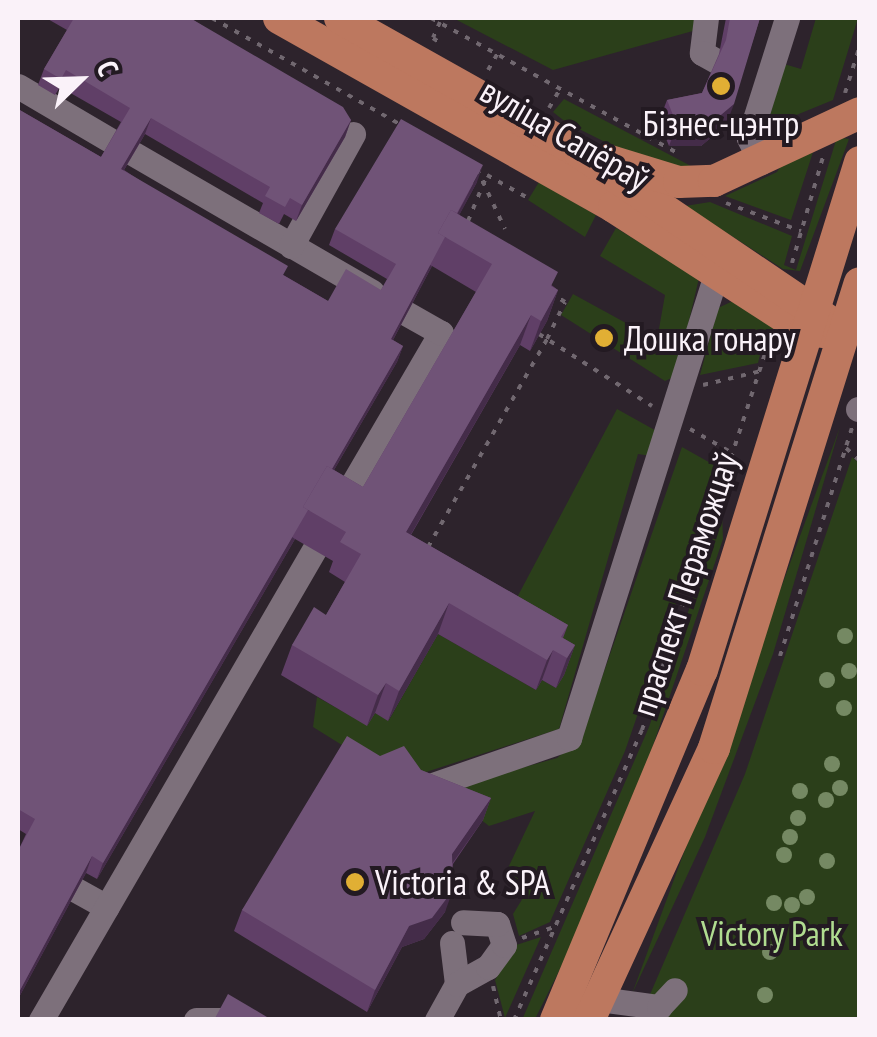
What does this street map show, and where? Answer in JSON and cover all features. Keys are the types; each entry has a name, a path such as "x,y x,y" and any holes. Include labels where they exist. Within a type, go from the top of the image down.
{"main road":[{"name":"вуліца Сапёраў","path":"280,18 717,272 808,319"},
{"name":"вуліца Сапёраў","path":"340,18 579,152 808,319"},
{"path":"579,152 701,183 760,162 851,107"},
{"name":"праспект Пераможцаў","path":"556,1020 678,736 860,162"},
{"path":"594,1009 714,748 860,284"},
{"path":"808,319 844,334"}],"lane":[{"path":"706,18 702,53 770,74"},
{"path":"760,162 749,138 788,18"},
{"path":"18,86 380,297"},
{"path":"292,246 354,134"},
{"path":"413,792 569,738 717,272"},
{"path":"338,509 441,333 404,312"},
{"path":"41,1020 314,550"},
{"path":"76,890 107,907"},
{"path":"438,1020 458,984 458,932 497,924 504,945 488,967 458,984"},
{"path":"594,1009 659,1007 674,990"}],"path":[{"path":"212,18 402,126"},
{"path":"432,18 698,164"},
{"path":"440,22 433,38 456,52"},
{"path":"851,107 860,45"},
{"path":"488,70 498,53"},
{"path":"472,62 503,80"},
{"path":"533,100 548,109 559,91"},
{"path":"790,268 825,147"},
{"path":"470,165 526,197"},
{"path":"466,224 487,175"},
{"path":"487,175 506,229"},
{"path":"721,202 802,231"},
{"path":"423,556 565,302 534,284"},
{"path":"539,334 649,404"},
{"path":"514,1020 642,730 771,335"},
{"path":"780,656 859,409"},
{"path":"846,448 860,460"}],"green space":[{"path":"453,18 698,18 700,29 553,70"},
{"path":"816,18 858,18 833,100 767,127 784,64 801,69"},
{"path":"564,99 708,175 667,173 567,123 553,112"},
{"path":"837,137 849,139 800,271 783,269 685,206 710,202 792,236 784,265 796,270"},
{"path":"814,149 791,220 725,196 777,172 787,156"},
{"path":"539,182 596,215 585,237 528,200"},
{"path":"616,228 699,278 676,376 665,381 561,315 573,294 657,340 665,295 600,256"},
{"path":"735,300 778,326 776,336 765,334 758,363 700,375 718,308"},
{"path":"617,409 660,433 651,456 638,454 559,729 423,773 366,760 313,727 317,697 367,725 375,713 389,720 438,634 536,690 542,680 556,688 503,624"},
{"path":"840,427 773,654 705,837 632,994"},
{"path":"682,447 714,465 719,480 625,751 550,922 519,936 513,914 526,893 507,870 535,811 489,826 443,790 557,758 581,738"},
{"name":"Victory Park","path":"852,457 860,464 859,1019 639,1020 745,774"},
{"path":"722,512 723,539 646,766 573,943 535,1019 522,1020 649,727"},
{"path":"541,937 505,1018 495,980 516,945"}],"building":[{"path":"74,18 190,18 343,107 351,120 302,205 290,198 285,207 265,196 270,187 151,118 121,169 288,266 283,275 328,301 346,269 381,290 396,264 335,229 401,119 483,165 457,213 451,210 438,233 445,237 391,339 403,346 332,469 327,466 303,507 308,510 103,863 92,856 18,994 18,851 35,819 18,809 18,109 101,157 130,108 66,70 61,79 44,69"},
{"name":"Бізнес-цэнтр","path":"730,18 760,18 734,104 709,125 677,125 667,100 702,93 726,40"},
{"path":"451,210 558,272 551,286 558,290 541,321 531,315 406,532 568,625 561,637 575,645 567,658 553,650 547,660 449,603 399,691 386,683 378,695 292,645 314,607 326,615 361,554 340,542 346,532 303,507 327,466 363,487 492,264 438,233"},
{"name":"Victoria & SPA","path":"347,736 380,756 404,746 421,770 491,798 452,854 453,890 432,918 409,926 375,990 242,910"},
{"path":"228,994 272,1020 214,1020"}],"place":[{"name":"Бізнес-цэнтр","path":"721,86"},
{"name":"Дошка гонару","path":"604,338"},
{"name":"Victoria & SPA","path":"355,882"}]}
